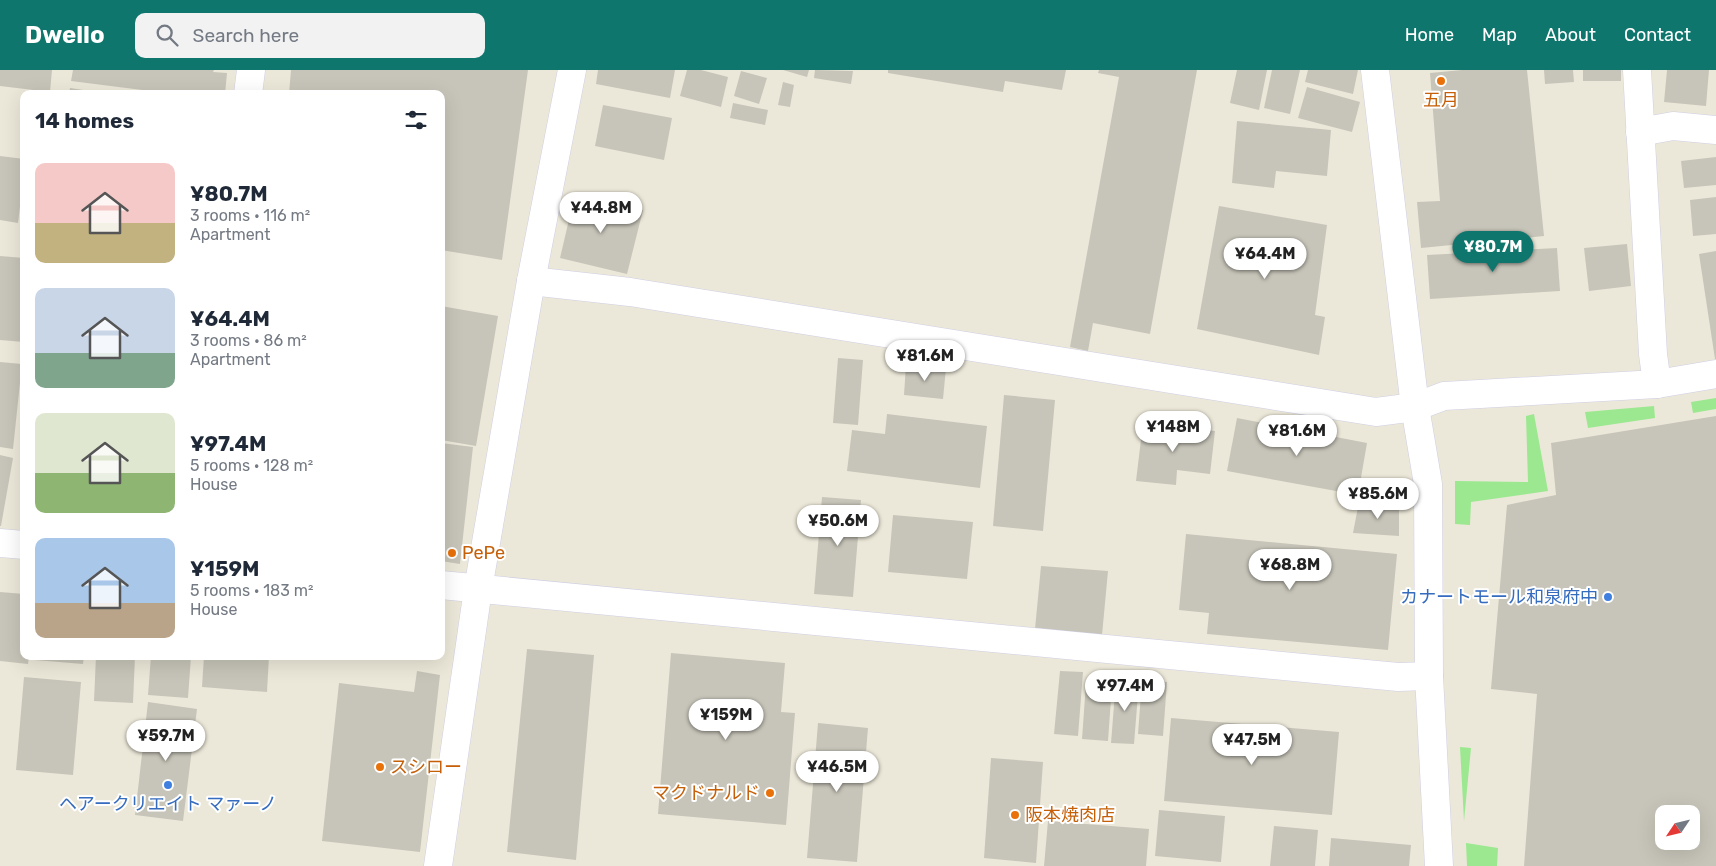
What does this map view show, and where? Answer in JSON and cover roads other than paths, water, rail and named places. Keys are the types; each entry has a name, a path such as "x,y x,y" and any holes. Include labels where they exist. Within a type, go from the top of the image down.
{"street":[{"path":"248,90 250,70"},
{"path":"438,866 478,589 531,281 572,70"},
{"path":"1374,70 1415,407 1428,484 1429,676 1439,866"},
{"path":"1636,70 1653,354 1657,384"},
{"path":"1640,132 1673,126 1716,130"},
{"path":"531,281 630,292 1376,412 1415,407 1444,396 1657,384 1716,374"},
{"path":"0,543 20,545"},
{"path":"445,585 1388,676 1429,676"}],"place":[{"name":"五月","path":"1441,81"},
{"name":"PePe","path":"452,553"},
{"name":"カナートモール和泉府中","path":"1608,597"},
{"name":"スシロー","path":"380,767"},
{"name":"ヘアークリエイト マァーノ","path":"168,785"},
{"name":"マクドナルド","path":"770,793"},
{"name":"阪本焼肉店","path":"1015,815"}]}
